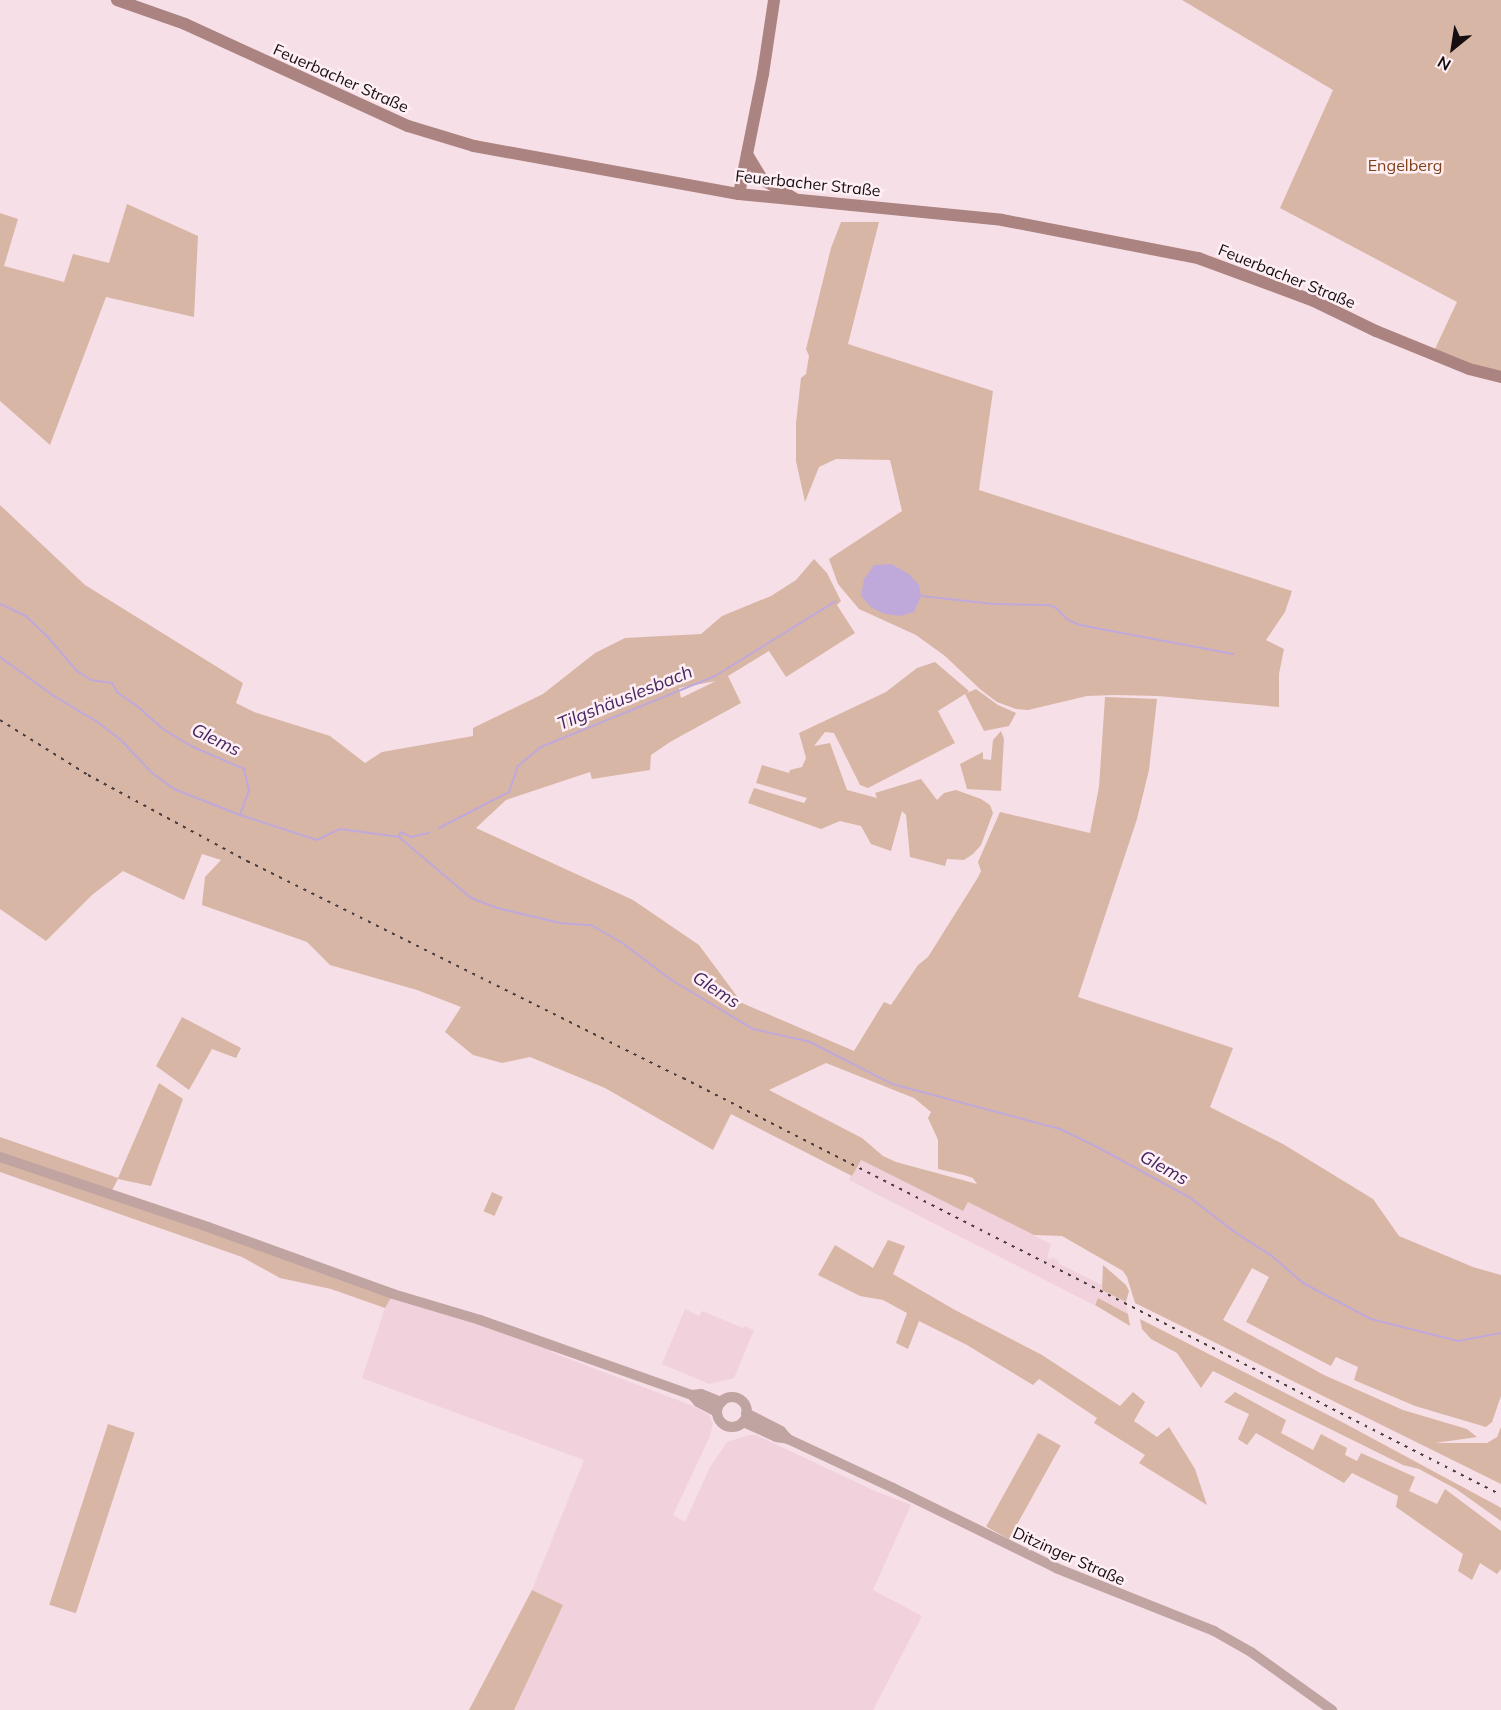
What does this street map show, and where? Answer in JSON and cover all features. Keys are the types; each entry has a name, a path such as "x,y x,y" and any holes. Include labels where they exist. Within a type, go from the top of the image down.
{"main road":[{"name":"Feuerbacher Straße","path":"117,0 185,24 408,126 474,146 739,194 1002,220 1198,258 1314,301 1376,331 1468,369 1501,377"},
{"path":"739,194 765,65 774,0"},
{"path":"747,154 762,179 798,201"}],"street":[{"path":"0,1157 208,1227 393,1294 480,1320 692,1395 701,1394 719,1407"},
{"path":"727,1398 736,1398 743,1403 744,1418 734,1426 726,1425 719,1419 719,1407 727,1398"},
{"name":"Ditzinger Straße","path":"744,1418 776,1437 788,1439 1056,1568 1226,1637 1251,1652 1332,1710"}],"shaded area":[{"path":"891,564 909,574 919,585 921,596 914,612 900,616 885,614 872,608 861,596 864,579 874,565"},
{"path":"0,717 857,1165 860,1160 963,1211 968,1202 1051,1244 1047,1257 1051,1260 1052,1257 1059,1261 1058,1263 1104,1286 1103,1290 1126,1302 1128,1314 1098,1298 1094,1305 849,1180 852,1174 606,1048"},
{"path":"393,1294 553,1345 551,1352 693,1406 709,1415 713,1423 710,1436 673,1515 685,1522 710,1467 727,1442 749,1435 756,1435 875,1491 911,1505 873,1590 922,1616 873,1710 513,1710 562,1605 532,1590 584,1460 362,1378 385,1308"},
{"path":"685,1309 699,1316 702,1311 743,1328 744,1326 754,1330 734,1378 709,1384 662,1364"}],"green space":[{"name":"Engelberg","path":"1182,0 1501,0 1501,375 1434,351 1457,302 1280,208 1333,90"},
{"path":"127,204 198,236 194,317 106,297 50,445 0,401 0,213 18,219 4,266 64,282 73,254 109,263"},
{"path":"841,222 879,222 848,344 993,391 979,490 1292,591 1285,612 1266,640 1284,649 1279,674 1279,707 1158,696 1114,695 1087,696 1028,710 1016,709 997,702 945,656 916,635 859,609 838,584 829,559 902,511 890,460 836,459 819,467 805,502 796,461 796,423 801,378 806,374 809,356 806,349 831,248"},
{"path":"0,505 85,585 243,683 236,703 254,712 330,736 365,763 382,752 473,736 473,728 543,694 595,653 625,638 701,634 722,616 771,596 796,580 814,559 827,573 841,601 837,605 855,633 786,677 769,651 728,676 741,703 651,755 650,770 592,779 590,772 506,800 476,828 633,900 699,945 742,1003 854,1051 884,1002 891,1005 918,965 928,957 977,879 981,871 978,862 1000,812 1090,833 1099,787 1105,697 1157,699 1149,770 1137,819 1078,997 1233,1048 1210,1107 1283,1144 1373,1199 1399,1236 1473,1267 1501,1275 1501,1396 1492,1422 1486,1427 1415,1406 1354,1380 1358,1367 1336,1357 1331,1366 1246,1322 1269,1277 1252,1268 1223,1320 1324,1375 1403,1410 1467,1429 1477,1437 1435,1443 1487,1443 1497,1437 1501,1427 1501,1484 1135,1303 1123,1271 1062,1236 1034,1235 968,1202 963,1211 861,1160 852,1176 731,1114 713,1150 605,1088 530,1057 502,1063 473,1055 445,1032 461,1007 417,990 330,965 307,942 202,905 205,877 221,860 202,854 184,900 123,871 92,895 46,941 0,909","holes":["716,681 681,698 679,688","826,1063 914,1098 931,1112 928,1118 938,1140 938,1169 973,1178 977,1184 896,1162 883,1156 862,1138 769,1090"]},
{"path":"935,662 969,691 967,693 976,689 998,705 1016,713 1009,726 984,731 965,694 938,711 955,743 868,788 860,785 834,733 825,732 814,746 830,743 847,790 877,798 875,793 921,779 937,800 944,793 956,790 981,799 990,805 993,813 981,845 973,854 964,860 947,859 945,866 910,857 906,815 902,811 891,851 871,844 861,826 840,821 821,829 748,803 754,788 804,803 807,798 756,783 762,765 789,773 790,770 802,767 806,758 799,733 886,692 917,668"},
{"path":"1001,731 1004,739 1001,791 967,789 960,764 983,752 983,759 991,760 993,740"},
{"path":"182,1017 241,1048 236,1058 212,1049 189,1090 156,1066"},
{"path":"159,1083 183,1099 151,1186 118,1179 110,1194 393,1294 385,1308 331,1289 280,1278 242,1257 0,1172 0,1137 118,1178"},
{"path":"492,1192 503,1197 494,1216 483,1211"},
{"path":"888,1240 905,1246 893,1274 955,1310 1042,1355 1120,1406 1133,1392 1145,1402 1134,1421 1157,1437 1169,1427 1195,1469 1207,1505 1139,1463 1145,1455 1094,1423 1097,1418 1039,1379 1033,1385 967,1345 919,1321 908,1349 896,1343 907,1313 883,1300 860,1296 818,1275 835,1245 873,1268"},
{"path":"1103,1265 1126,1285 1129,1291 1126,1302 1102,1290"},
{"path":"1098,1298 1128,1314 1130,1326 1095,1305"},
{"path":"1140,1319 1342,1422 1496,1505 1501,1508 1501,1521 1456,1489 1419,1469 1403,1465 1213,1371 1201,1388 1177,1353 1151,1339 1142,1329"},
{"path":"1235,1392 1286,1420 1281,1433 1313,1450 1321,1434 1347,1448 1345,1455 1357,1461 1361,1453 1415,1477 1409,1491 1437,1504 1445,1489 1501,1531 1501,1569 1497,1574 1480,1563 1472,1580 1458,1571 1463,1554 1396,1507 1398,1496 1352,1473 1344,1483 1256,1433 1247,1445 1238,1439 1249,1414 1224,1402"},
{"path":"108,1424 135,1433 76,1613 49,1605"},
{"path":"1038,1433 1061,1446 1009,1539 986,1527"},
{"path":"532,1590 563,1605 514,1710 469,1710"}],"waterway":[{"path":"921,596 994,604 1049,605 1056,608 1068,620 1080,625 1233,654"},
{"name":"Tilgshäuslesbach","path":"439,828 509,792 518,766 541,747 715,676 836,601"},
{"name":"Glems","path":"0,604 26,616 77,671 91,680 112,683 118,693 136,705 163,729 193,747 244,769 249,790 240,815 317,840 340,829 399,837 471,898 497,908 560,923 591,925 625,945 670,979 753,1029 810,1042 892,1084 1060,1129 1097,1147 1189,1197 1236,1233 1272,1256 1303,1283 1371,1319 1458,1341 1501,1333"},
{"path":"0,657 54,696 99,723 123,742 152,773 174,789 240,815"},
{"path":"399,837 400,832 411,837 429,833"}],"railway":[{"path":"0,720 88,775 247,861 683,1078 1501,1495"}]}
